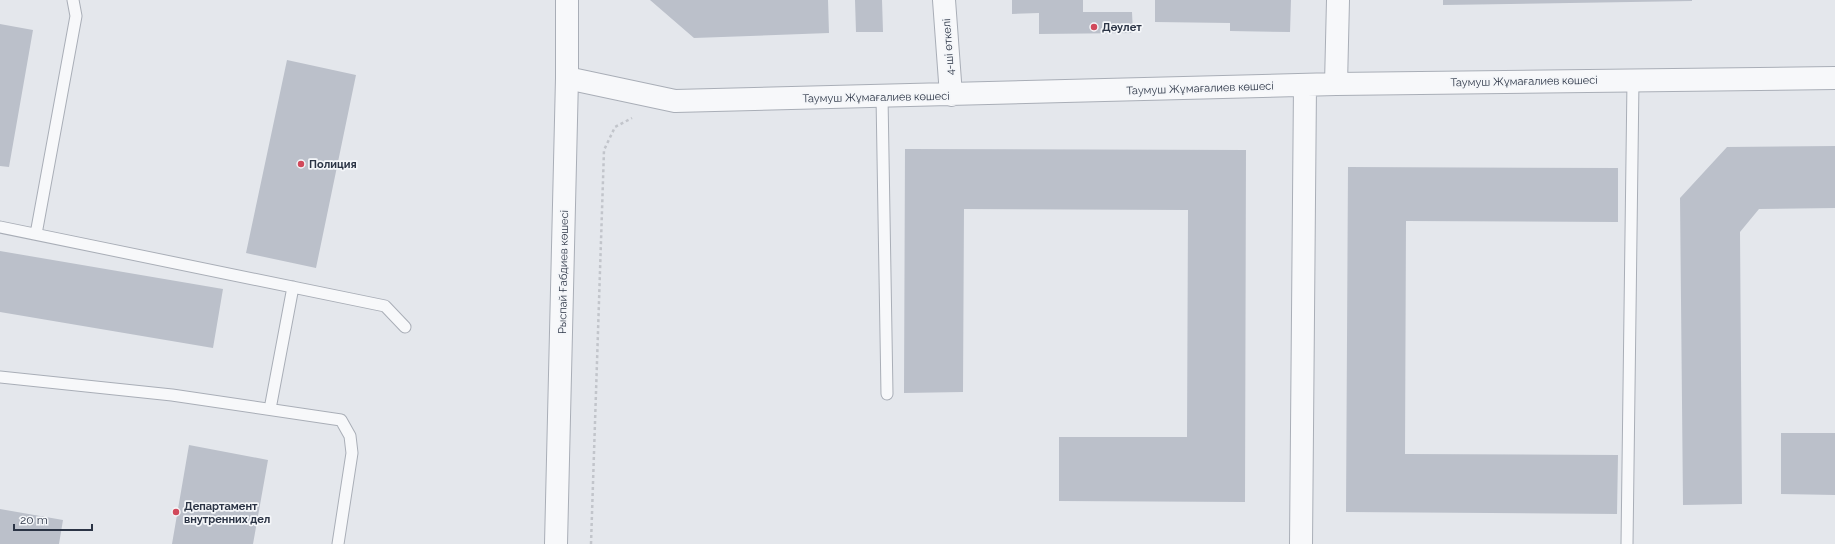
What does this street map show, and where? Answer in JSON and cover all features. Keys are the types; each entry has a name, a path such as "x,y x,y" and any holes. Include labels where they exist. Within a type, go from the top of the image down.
{"street":[{"name":"Рыспай Ғабдиев көшесі","path":"556,544 567,78 567,0"},
{"name":"4-ші өткелі","path":"944,0 951,95"},
{"path":"1336,84 1338,0"},
{"name":"Таумуш Жұмағалиев көшесі","path":"567,78 675,101 1336,84 1835,78"},
{"path":"1301,544 1305,85"}],"lane":[{"path":"36,234 76,16 73,0"},
{"path":"1627,544 1633,80"},
{"path":"882,96 887,394"},
{"path":"0,227 385,306 405,327"},
{"path":"270,409 293,287"},
{"path":"0,376 172,395 341,420 350,436 352,453 338,544"}],"path":[{"path":"591,544 604,150 615,127 639,115"}],"building":[{"path":"650,0 828,0 829,33 694,38"},
{"path":"855,0 882,0 883,32 856,32"},
{"path":"1012,0 1083,0 1083,12 1132,12 1133,33 1039,34 1039,13 1012,14"},
{"path":"1155,0 1291,0 1290,32 1230,31 1230,23 1155,22"},
{"path":"1443,0 1692,0 1692,1 1443,5"},
{"path":"0,24 33,30 9,167 0,166"},
{"name":"Полиция","path":"287,60 356,75 316,268 246,253"},
{"path":"1835,146 1835,208 1759,209 1740,232 1742,504 1683,505 1680,198 1727,147"},
{"path":"905,149 1246,150 1245,502 1059,501 1059,437 1187,437 1188,210 964,209 963,392 904,393"},
{"path":"1348,167 1618,168 1618,222 1406,221 1405,454 1618,455 1617,514 1346,512"},
{"path":"0,251 223,289 213,348 0,312"},
{"path":"1781,433 1835,433 1835,495 1781,494"},
{"path":"189,445 268,460 253,544 172,544"},
{"path":"0,509 63,520 59,544 0,544"}],"place":[{"name":"Дәулет","path":"1094,27"},
{"name":"Полиция","path":"301,164"},
{"name":"Департамент внутренних дел","path":"176,512"}]}
